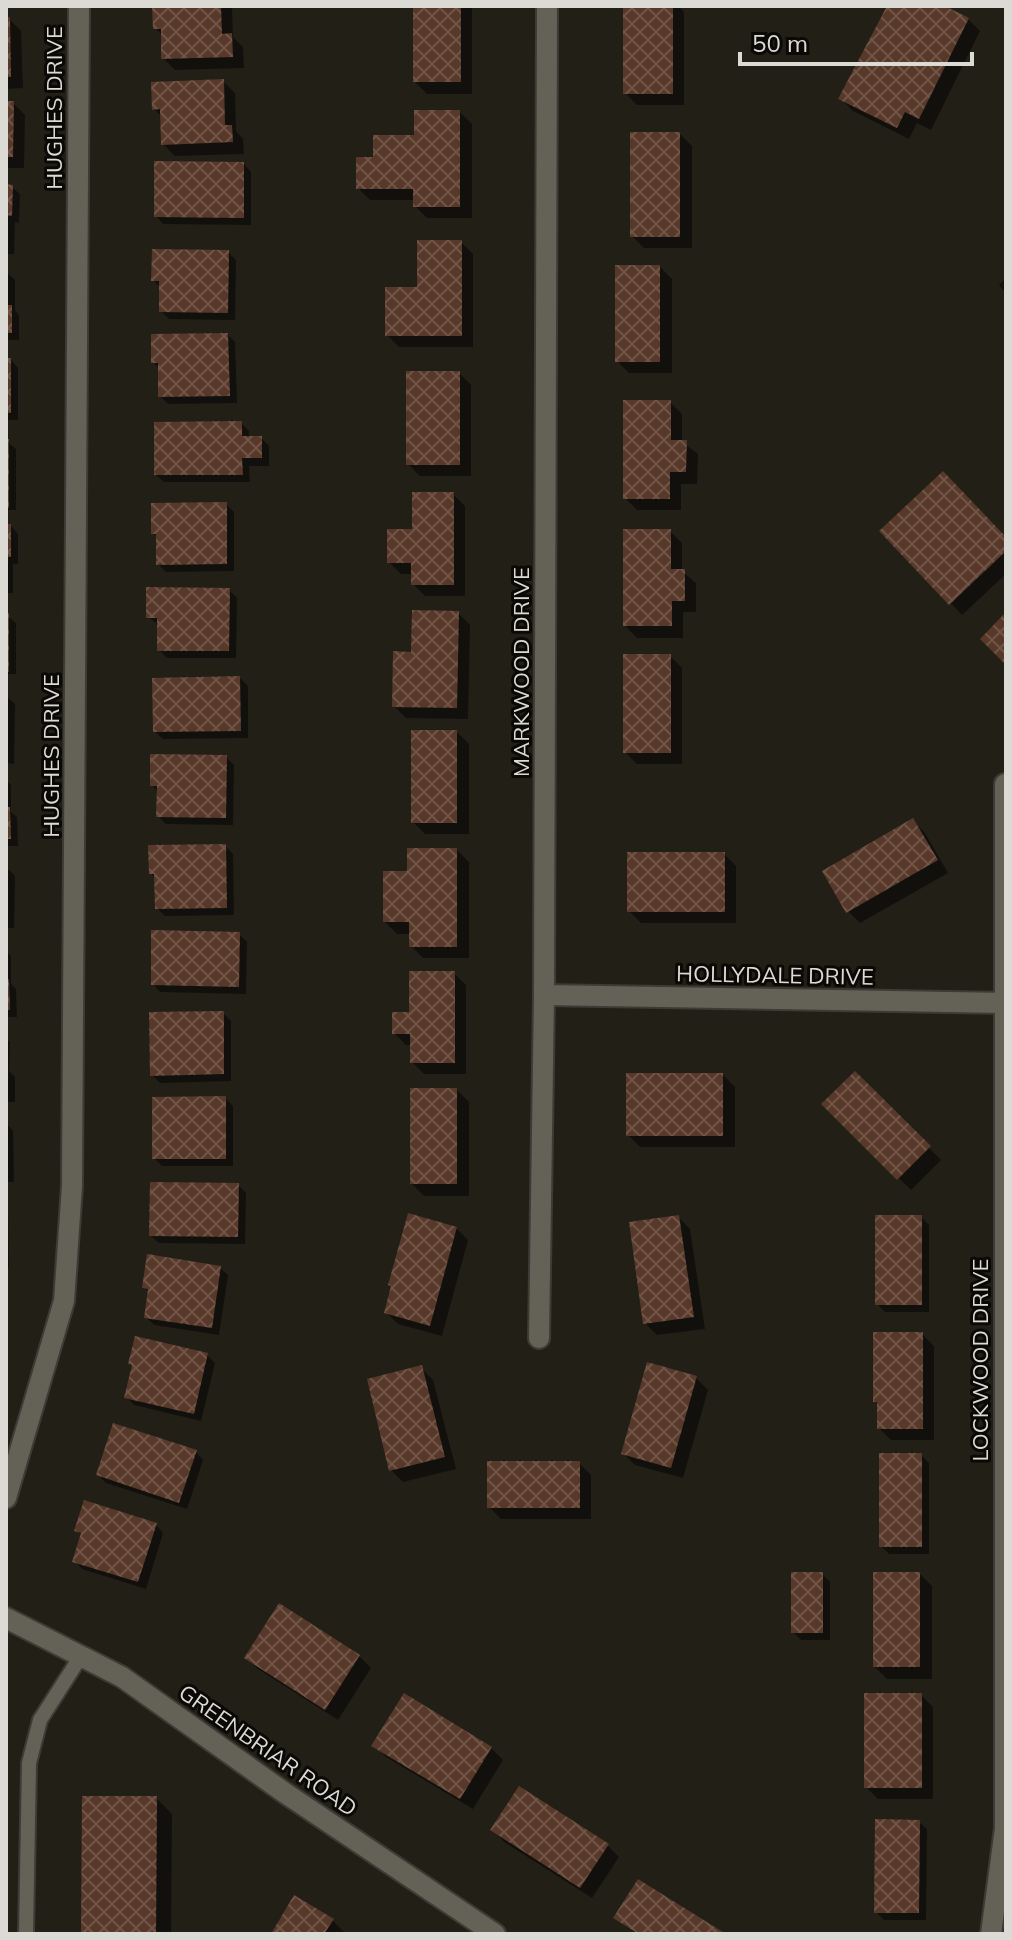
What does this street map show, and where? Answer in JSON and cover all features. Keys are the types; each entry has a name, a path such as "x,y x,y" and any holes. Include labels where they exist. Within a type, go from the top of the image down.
{"street":[{"name":"HUGHES DRIVE","path":"6,1498 64,1301 72,1186 79,6"},
{"name":"MARKWOOD DRIVE","path":"539,1338 544,995 547,6"},
{"name":"LOCKWOOD DRIVE","path":"991,1934 1005,1828 1005,784"},
{"name":"HOLLYDALE DRIVE","path":"544,995 1005,1003"},
{"name":"GREENBRIAR ROAD","path":"6,1618 122,1677 285,1793 495,1934"}],"lane":[{"path":"26,1934 29,1763 40,1720 81,1656"}],"building":[{"path":"152,6 221,6 222,34 232,33 233,57 161,59 161,29 153,29"},
{"path":"413,6 461,6 461,82 413,82"},
{"path":"623,6 673,6 673,94 623,94"},
{"path":"887,6 945,6 969,18 919,119 905,112 897,128 838,99"},
{"path":"6,17 10,17 11,77 6,77"},
{"path":"224,79 225,125 232,125 233,142 161,145 160,109 152,110 151,82"},
{"path":"6,101 14,101 13,157 6,157"},
{"path":"414,110 460,110 460,207 413,207 413,189 356,189 356,157 373,157 373,135 414,135"},
{"path":"630,132 680,132 680,237 630,237"},
{"path":"154,161 244,162 244,218 154,217"},
{"path":"6,184 13,185 12,216 6,215"},
{"path":"417,240 462,240 462,336 385,336 385,287 417,287"},
{"path":"152,249 229,250 228,313 159,312 159,281 151,281"},
{"path":"615,265 660,265 660,362 615,362"},
{"path":"6,305 12,305 12,333 6,333"},
{"path":"228,333 230,396 158,397 158,363 151,363 151,334"},
{"path":"6,358 11,358 11,413 6,413"},
{"path":"406,371 460,371 460,465 406,465"},
{"path":"623,400 671,400 671,440 687,440 686,472 670,472 670,499 623,499"},
{"path":"242,421 242,436 262,436 262,458 242,458 243,475 154,475 154,422"},
{"path":"6,439 9,439 9,508 6,508"},
{"path":"943,471 1006,537 1006,551 949,605 879,531"},
{"path":"412,492 454,492 454,585 411,585 411,563 387,563 387,529 412,529"},
{"path":"227,502 227,564 156,565 156,534 151,534 151,503"},
{"path":"6,524 11,524 11,557 6,557"},
{"path":"623,529 671,529 671,569 685,569 685,601 672,601 672,626 623,626"},
{"path":"146,587 230,588 229,651 157,651 157,618 146,618"},
{"path":"412,610 459,611 457,708 392,707 393,651 411,652"},
{"path":"1006,612 1006,665 980,639"},
{"path":"6,613 9,613 9,672 6,672"},
{"path":"623,654 671,654 671,753 623,753"},
{"path":"240,676 241,731 153,732 152,678"},
{"path":"411,730 457,730 457,823 411,823"},
{"path":"150,754 227,755 226,818 156,817 157,786 150,786"},
{"path":"6,807 10,807 11,839 6,839"},
{"path":"913,818 938,860 846,913 822,871"},
{"path":"226,844 227,908 155,909 154,874 149,874 148,845"},
{"path":"407,848 457,848 457,947 409,947 409,922 383,922 383,871 407,871"},
{"path":"627,852 725,852 725,912 627,912"},
{"path":"151,930 240,932 239,987 151,985"},
{"path":"409,971 455,971 455,1063 410,1063 410,1034 392,1034 392,1012 409,1012"},
{"path":"6,979 9,979 10,1010 6,1010"},
{"path":"224,1011 224,1074 150,1076 149,1012"},
{"path":"855,1071 931,1146 897,1180 821,1104"},
{"path":"626,1073 723,1073 723,1136 626,1136"},
{"path":"410,1088 457,1088 457,1184 410,1184"},
{"path":"226,1096 226,1159 152,1159 152,1097"},
{"path":"150,1182 239,1183 238,1237 149,1236"},
{"path":"408,1213 457,1227 430,1326 384,1313 391,1286 388,1285"},
{"path":"679,1215 694,1317 643,1324 629,1222"},
{"path":"875,1215 922,1215 922,1305 875,1305"},
{"path":"147,1254 221,1266 212,1328 144,1318 148,1289 142,1288"},
{"path":"873,1332 923,1332 923,1429 877,1429 877,1402 873,1402"},
{"path":"135,1336 208,1353 194,1414 124,1398"},
{"path":"647,1362 697,1376 671,1468 621,1454"},
{"path":"422,1365 445,1457 389,1471 367,1379"},
{"path":"113,1423 197,1450 179,1503 96,1475"},
{"path":"879,1453 922,1453 922,1547 879,1547"},
{"path":"487,1461 580,1461 580,1508 487,1508"},
{"path":"84,1500 157,1523 138,1582 72,1562 81,1533 74,1531"},
{"path":"791,1572 823,1572 823,1633 791,1633"},
{"path":"873,1572 920,1572 920,1667 873,1667"},
{"path":"279,1603 360,1655 325,1710 244,1658"},
{"path":"404,1693 492,1747 460,1799 371,1746"},
{"path":"864,1693 922,1693 922,1788 864,1788"},
{"path":"519,1786 609,1844 580,1888 490,1830"},
{"path":"82,1796 157,1796 156,1934 81,1934"},
{"path":"875,1819 920,1820 919,1913 874,1913"},
{"path":"638,1879 726,1934 639,1934 613,1918"},
{"path":"294,1895 334,1919 324,1934 271,1934"}]}
